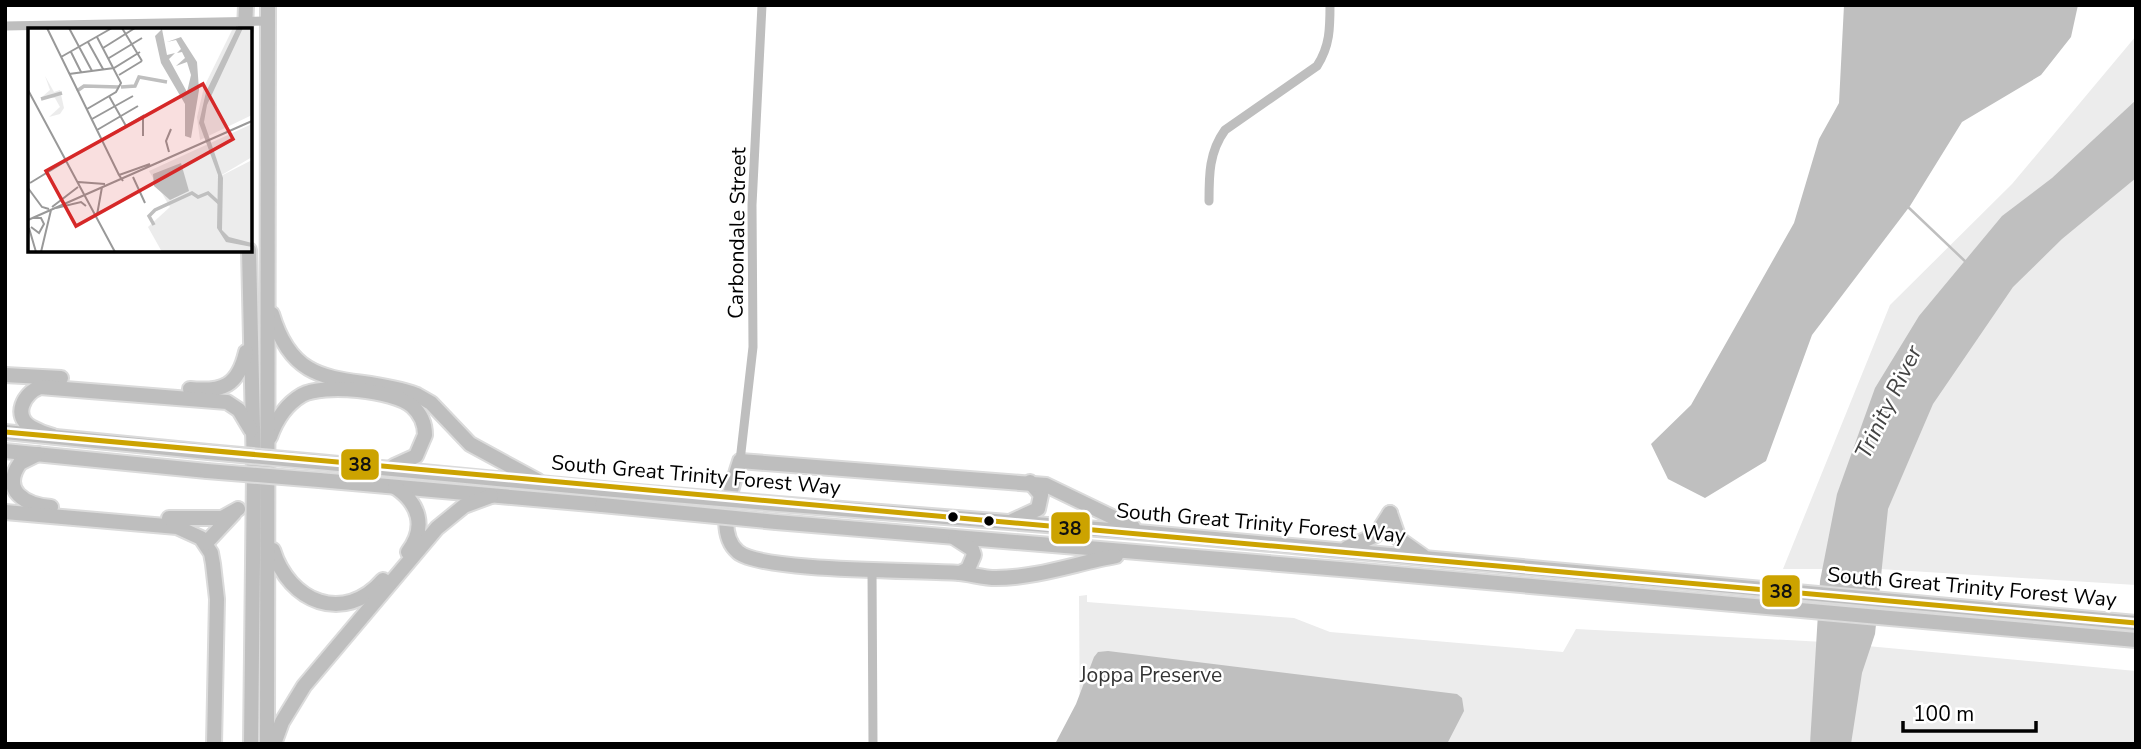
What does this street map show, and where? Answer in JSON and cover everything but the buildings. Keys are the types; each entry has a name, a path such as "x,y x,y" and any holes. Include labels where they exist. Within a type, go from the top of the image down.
{"main road":[{"path":"267,744 268,5"},
{"path":"249,252 254,471 251,744"},
{"path":"267,300 282,344 301,365 321,374 417,395 431,403 470,444 538,481"},
{"path":"5,375 217,389 227,385 241,370 250,334"},
{"path":"53,436 30,427 22,417 22,402 32,390 40,387 227,402 244,415 252,432"},
{"path":"268,442 287,406 313,390 334,387 396,398 417,411 425,435 416,456 390,467"},
{"name":"South Great Trinity Forest Way","path":"5,432 603,489 1149,533 2136,623"},
{"name":"South Great Trinity Forest Way","path":"5,451 954,538 1319,567 2136,640"},
{"path":"38,454 20,463 13,477 15,491 27,503 186,519 222,518 238,509"},
{"path":"1135,552 994,578 960,573 872,570 764,562 737,551 730,542 726,525 732,487 740,461 1030,482 1056,488 1105,516 1149,533"},
{"path":"208,540 238,509 254,471"},
{"path":"1005,523 1025,518 1038,509 1041,495 1030,482"},
{"path":"269,540 284,578 294,588 317,601 354,600 376,589 416,540 420,521 418,512 404,493 393,486"},
{"path":"274,744 282,722 304,686 438,528 464,506 491,496"},
{"path":"5,512 177,527 208,540"},
{"path":"1342,550 1376,535 1390,513 1399,539 1427,558"},
{"path":"186,519 200,526 208,540 213,564 216,599 214,744"},
{"path":"954,538 966,544 974,555 968,569 960,573"},
{"path":"1319,567 1350,561 1373,562 1384,554"}],"street":[{"name":"Carbondale Street","path":"740,461 753,347 752,205 762,5"},
{"path":"1209,201 1212,155 1217,141 1225,131 1317,66 1325,54 1329,37 1330,5"},
{"path":"5,26 245,18 268,21"},
{"path":"872,570 873,744"}],"green space":[{"path":"2136,36 2136,585 1879,569 1783,569 1890,305 2012,184"},
{"name":"Joppa Preserve","path":"1087,595 1087,602 1294,618 1330,632 1563,652 1576,629 1824,642 2136,671 2136,744 1080,744 1079,596"}],"water":[{"path":"1844,5 2078,5 2071,37 2041,75 1962,122 1910,206 1812,335 1766,461 1705,498 1668,479 1651,444 1691,405 1794,223 1819,139 1839,103"},
{"name":"Trinity River","path":"2136,100 2136,178 2062,239 2013,287 1933,404 1888,509 1875,634 1862,673 1851,744 1810,744 1820,581 1837,494 1875,388 1919,316 2002,216 2052,178"},
{"path":"1108,651 1457,694 1462,698 1464,711 1447,744 1055,744 1076,704 1094,657 1098,652"}],"waterway":[{"path":"1907,206 1968,264"}],"transit line":[{"name":"38","path":"5,432 2136,623"}]}
